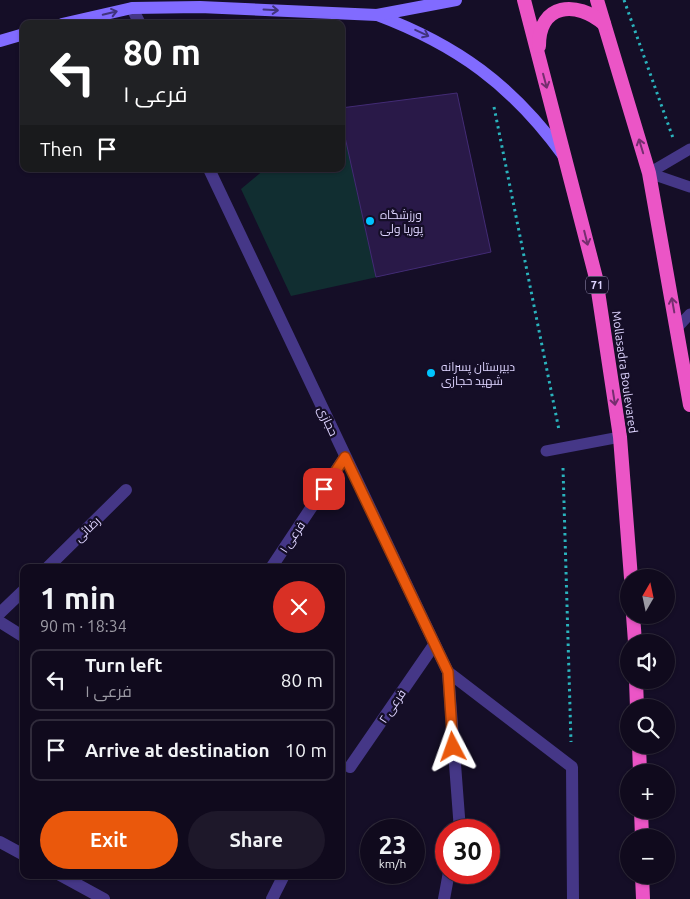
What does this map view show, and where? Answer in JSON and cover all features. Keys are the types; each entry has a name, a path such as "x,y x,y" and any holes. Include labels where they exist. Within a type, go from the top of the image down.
{"highway":[{"name":"Mollasadra Boulevared","path":"524,0 596,278 620,438 630,569"},
{"path":"597,0 649,172 690,400"},
{"path":"539,57 539,38 542,26 554,14 570,8 578,8 591,13 604,24"},
{"path":"642,884 643,899"}],"main road":[{"path":"377,15 400,6 407,0"},
{"path":"80,20 132,8 200,7 377,15 456,0"},
{"path":"377,15 434,39 486,72 530,113 566,159"},
{"path":"0,41 20,35"}],"street":[{"path":"132,8 138,20"},
{"name":"حجازی","path":"209,172 448,672 459,819"},
{"name":"فرعی ۱","path":"274,564 345,457"},
{"name":"رضائی","path":"51,564 126,490"},
{"path":"0,614 20,594"},
{"path":"0,622 20,635"},
{"name":"فرعی ۲","path":"350,767 434,644"},
{"name":"حجازی","path":"448,672 572,767"},
{"path":"572,767 573,899"},
{"path":"0,842 20,853"},
{"path":"67,879 104,899"},
{"path":"272,899 282,879"},
{"path":"444,899 447,884"}],"lane":[{"path":"649,172 690,149"},
{"path":"649,172 690,187"},
{"path":"677,328 690,314"},
{"path":"546,452 620,438"}],"path":[{"path":"624,0 679,156"},
{"path":"486,72 563,449 572,767"}],"green space":[{"name":"ورزشگاه پوریا ولی","path":"457,93 491,252 291,296 241,189 261,172 345,172 345,107"}],"building":[{"name":"ورزشگاه پوریا ولی","path":"457,93 491,252 376,277 345,137 345,107"}],"place":[{"name":"ورزشگاه پوریا ولی","path":"370,221"},
{"name":"دبیرستان پسرانه شهید حجازی","path":"431,373"}],"route":[{"path":"324,489 345,457 448,672 453,747"}]}
